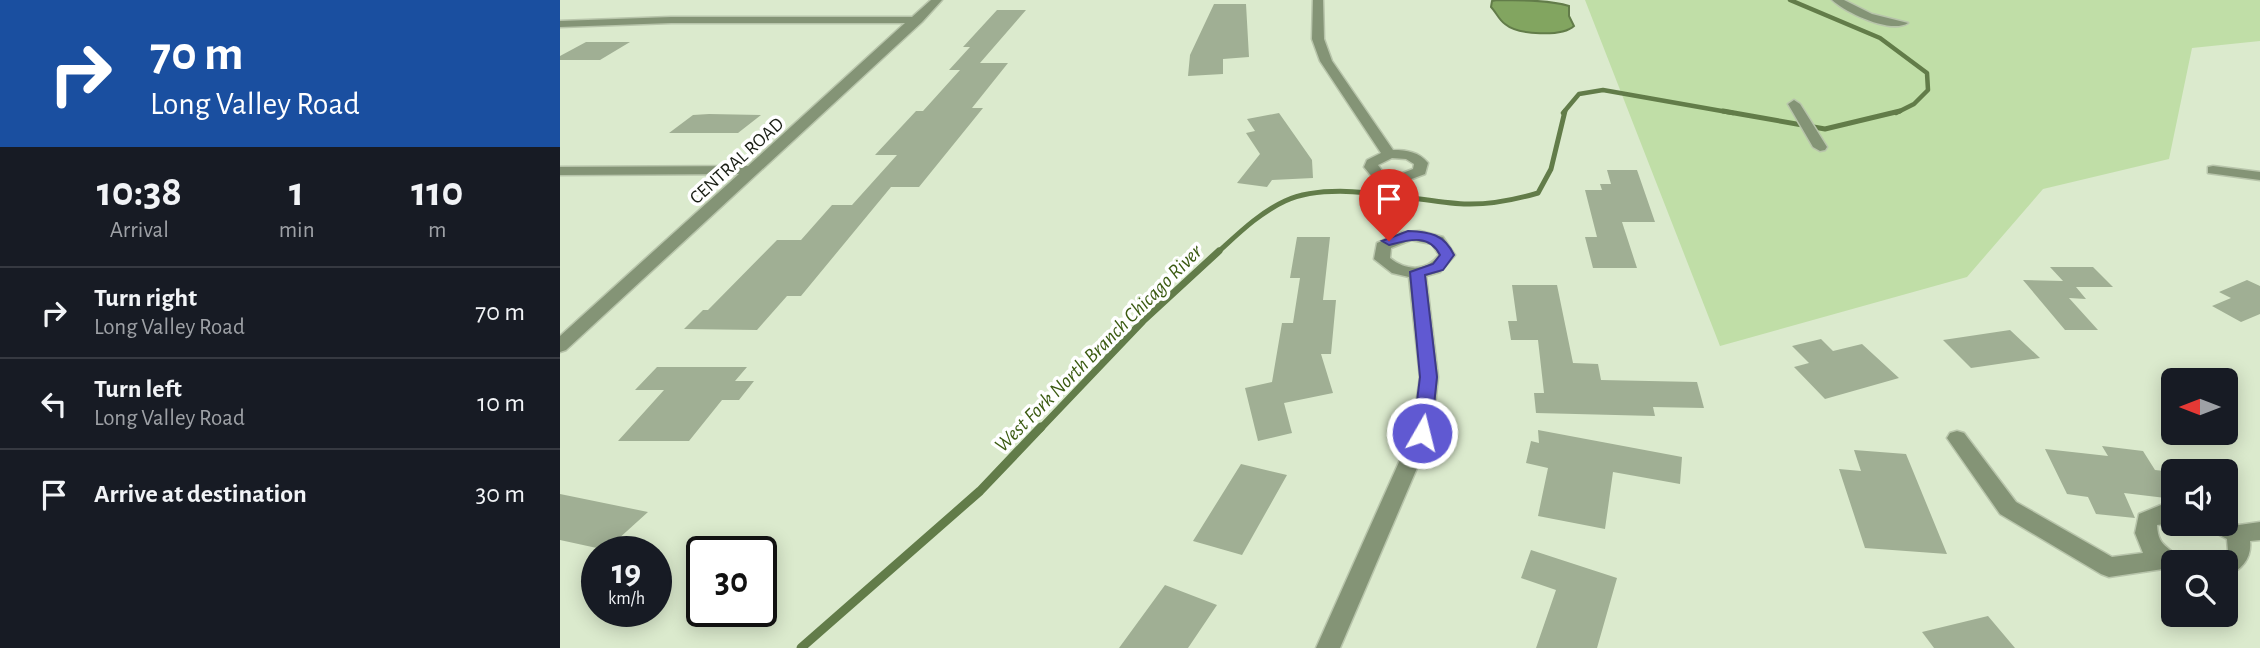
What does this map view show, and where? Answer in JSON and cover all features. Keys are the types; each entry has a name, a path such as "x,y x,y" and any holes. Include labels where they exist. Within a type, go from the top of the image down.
{"street":[{"name":"CENTRAL ROAD","path":"560,346 937,0"},
{"path":"1318,0 1318,39 1326,61 1389,154"},
{"path":"1837,0 1853,10 1894,23 1903,23"},
{"path":"560,24 630,20 918,20"},
{"path":"1794,104 1818,143"},
{"path":"560,171 753,170"},
{"path":"2213,170 2260,176"},
{"path":"1328,648 1422,433 1429,377 1417,272"},
{"path":"1957,438 2008,509 2109,567 2161,562"},
{"path":"2161,514 2147,520 2144,531 2148,542 2161,554"},
{"path":"2238,534 2260,531"},
{"path":"2237,536 2241,547 2238,556"}],"path":[{"path":"1393,187 1393,215"}],"shaded area":[{"path":"1585,0 2260,0 2260,41 2192,48 2169,159 2043,189 1967,277 1720,346"},
{"path":"1492,1 1543,1 1569,6 1569,16 1574,26 1568,30 1550,33 1511,28 1491,7"}],"building":[{"path":"1214,4 1246,4 1249,57 1223,59 1223,74 1188,76 1190,55"},
{"path":"997,10 1026,10 980,63 1008,63 972,108 983,108 919,187 891,187 801,296 787,296 757,330 684,329 703,310 708,310 777,240 801,240 832,205 852,205 897,155 875,155 916,111 923,111 960,70 949,70 970,47 963,47"},
{"path":"586,42 630,42 600,60 560,60 560,56"},
{"path":"1279,113 1312,160 1313,178 1272,180 1267,187 1237,183 1260,154 1246,133 1255,131 1247,119"},
{"path":"693,115 761,115 738,133 669,133"},
{"path":"1607,170 1637,170 1655,222 1622,222 1637,268 1593,268 1585,237 1597,237 1585,190 1602,190 1600,184 1611,184"},
{"path":"1297,237 1330,237 1323,300 1336,300 1331,354 1321,354 1333,393 1284,403 1292,433 1258,441 1245,388 1272,382 1282,323 1293,323 1300,278 1290,278"},
{"path":"2050,267 2093,267 2113,287 2076,287 2086,299 2069,298 2098,330 2065,330 2023,280 2063,281"},
{"path":"2247,280 2260,286 2260,314 2241,322 2212,306 2231,298 2219,292"},
{"path":"1512,285 1557,285 1573,363 1598,364 1601,380 1697,382 1704,408 1653,407 1655,416 1536,413 1534,393 1544,393 1538,340 1511,340 1508,321 1517,321"},
{"path":"2010,330 2040,358 1971,368 1943,340"},
{"path":"1821,339 1833,351 1862,344 1899,378 1825,399 1794,367 1809,363 1792,346"},
{"path":"657,367 747,367 735,381 754,381 739,400 722,400 689,441 618,441 664,390 635,390"},
{"path":"1538,430 1682,457 1680,484 1613,472 1605,529 1538,516 1548,468 1526,463 1531,441 1539,443"},
{"path":"2102,446 2143,451 2155,470 2161,471 2161,497 2124,493 2135,518 2096,514 2088,497 2067,494 2045,449 2108,456"},
{"path":"1854,450 1906,454 1947,554 1865,548 1839,469 1861,471"},
{"path":"1241,464 1287,475 1242,555 1193,541"},
{"path":"560,494 648,512 621,536 581,536 581,545 560,540"},
{"path":"1531,550 1617,578 1597,648 1536,648 1556,590 1521,578"},
{"path":"1165,585 1217,605 1188,648 1119,648"},
{"path":"1988,616 2015,648 1934,648 1922,632"}],"waterway":[{"name":"West Fork North Branch Chicago River","path":"1790,0 1880,38 1927,73 1928,90 1914,104 1900,111"},
{"name":"West Fork North Branch Chicago River","path":"1563,113 1579,94 1603,90 1733,113"},
{"name":"West Fork North Branch Chicago River","path":"1217,253 1266,212 1285,201 1304,195 1349,191 1474,204 1502,202 1538,193 1551,169 1565,111"},
{"name":"West Fork North Branch Chicago River","path":"1723,111 1825,129 1900,111"},
{"name":"West Fork North Branch Chicago River","path":"1896,113 1900,111"},
{"name":"West Fork North Branch Chicago River","path":"1040,429 1143,321 1219,251"},
{"name":"West Fork North Branch Chicago River","path":"801,648 980,491 1041,427"}],"route":[{"path":"1389,241 1417,235 1433,238 1446,248 1447,255 1438,267 1417,272 1429,377 1422,433"}]}
